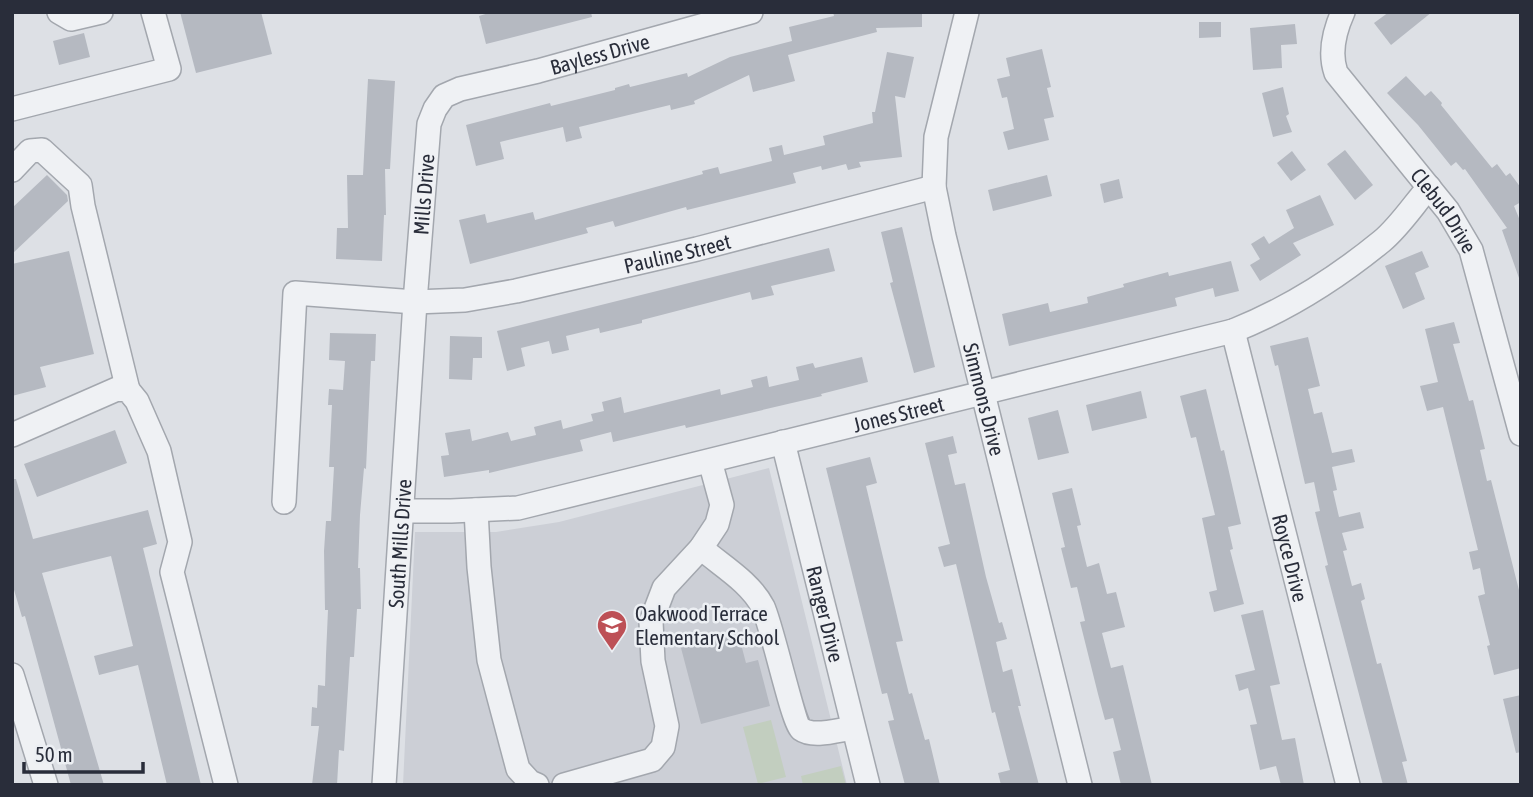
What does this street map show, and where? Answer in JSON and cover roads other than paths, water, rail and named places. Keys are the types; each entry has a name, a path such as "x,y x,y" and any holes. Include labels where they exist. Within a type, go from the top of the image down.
{"street":[{"path":"59,12 71,19 101,12"},
{"path":"12,109 169,69 153,12"},
{"name":"Bayless Drive","path":"448,94 751,12"},
{"name":"Simmons Drive","path":"967,12 936,137 934,187 1080,785"},
{"name":"Clebud Drive","path":"1343,12 1333,46 1332,62 1336,73 1448,211 1471,250 1521,434"},
{"name":"Mills Drive","path":"415,302 429,124 435,109 448,94"},
{"path":"12,170 30,151 42,150 80,185 128,390 137,401 159,451 180,542 172,572 226,785"},
{"name":"Pauline Street","path":"284,502 295,293 415,302 465,300 516,291 698,249 934,187"},
{"name":"Jones Street","path":"402,511 518,508 1233,331 1271,316 1308,294 1384,239 1429,187"},
{"name":"South Mills Drive","path":"384,785 415,302"},
{"name":"Royce Drive","path":"1233,331 1348,785"},
{"path":"12,435 117,389 128,390"},
{"name":"Ranger Drive","path":"783,442 868,785"},
{"path":"564,785 652,760 663,747 667,726 653,661 651,622 664,588 701,548 717,524 722,505 710,461"},
{"path":"476,510 478,567 489,660 518,769 530,782 537,785"},
{"path":"701,548 750,589 763,607 784,673 796,724 803,731 816,733 853,728"},
{"path":"12,674 46,785"}],"place":[{"name":"Oakwood Terrace Elementary School","path":"612,652"}]}
